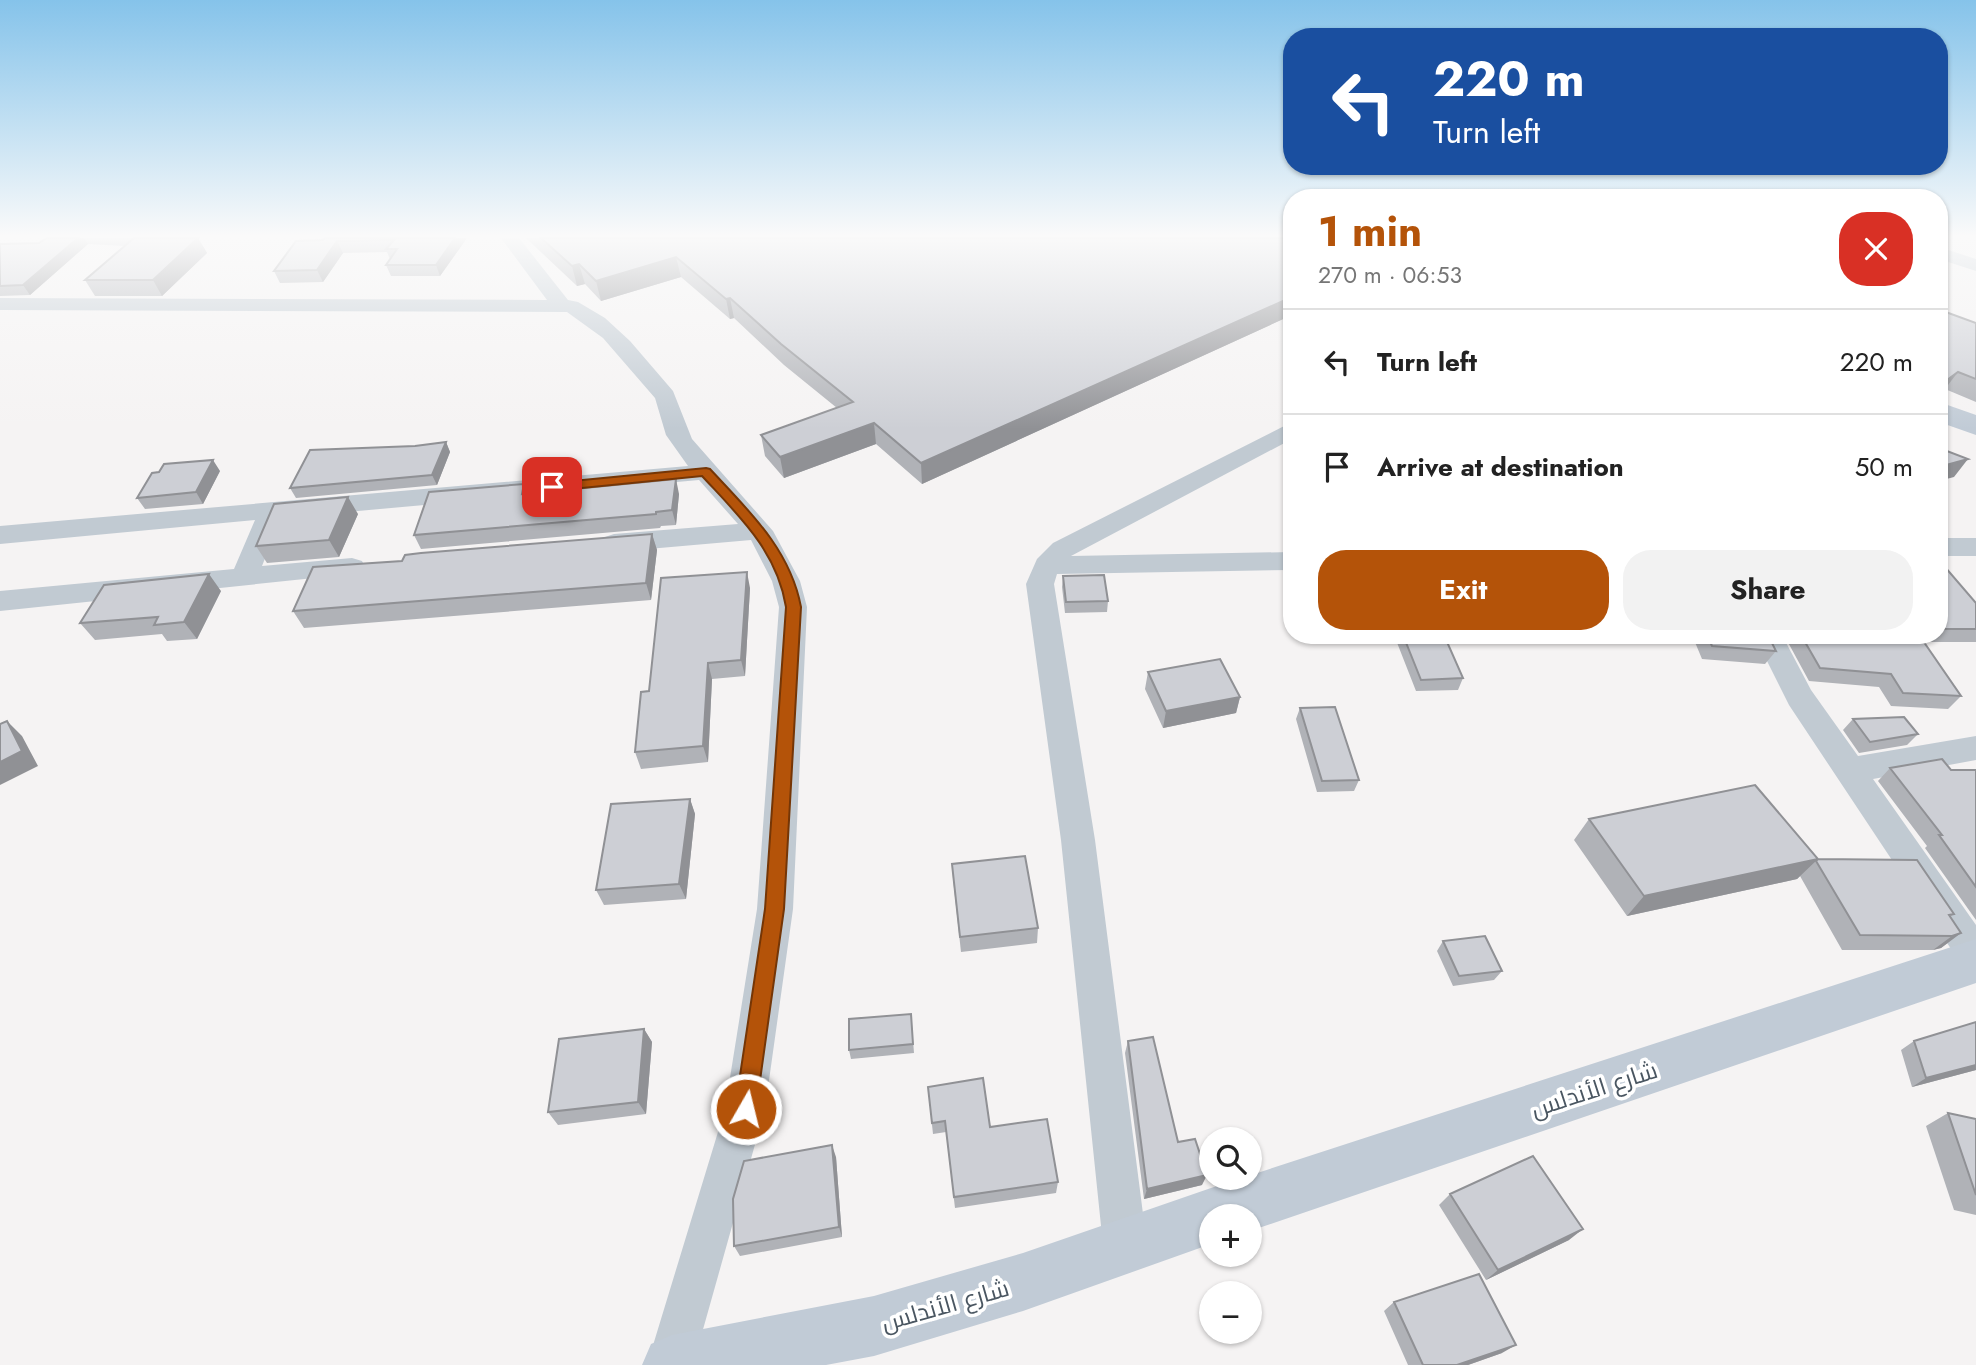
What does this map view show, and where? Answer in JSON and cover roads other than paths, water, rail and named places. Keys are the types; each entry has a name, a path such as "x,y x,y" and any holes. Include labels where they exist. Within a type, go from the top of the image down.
{"main road":[{"path":"1948,415 1976,426"},
{"name":"شارع الأندلس","path":"1247,1204 1976,961"},
{"name":"شارع الأندلس","path":"671,1365 874,1326 1023,1282 1199,1220"}],"street":[{"path":"559,302 561,305"},
{"path":"0,304 561,305 584,311 608,332 665,396 670,406 674,428 706,472 760,531 779,561 790,586 793,607 775,909 746,1109 671,1365"},
{"path":"1125,1245 1078,840 1040,584 1046,565 1062,549 1283,434"},
{"path":"0,535 706,472"},
{"path":"244,578 271,512"},
{"path":"594,545 760,531"},
{"path":"1948,547 1976,547"},
{"path":"1046,565 1283,561"},
{"path":"0,601 376,564"},
{"path":"1773,644 1800,697 1976,955"},
{"path":"1850,770 1976,748"}]}
